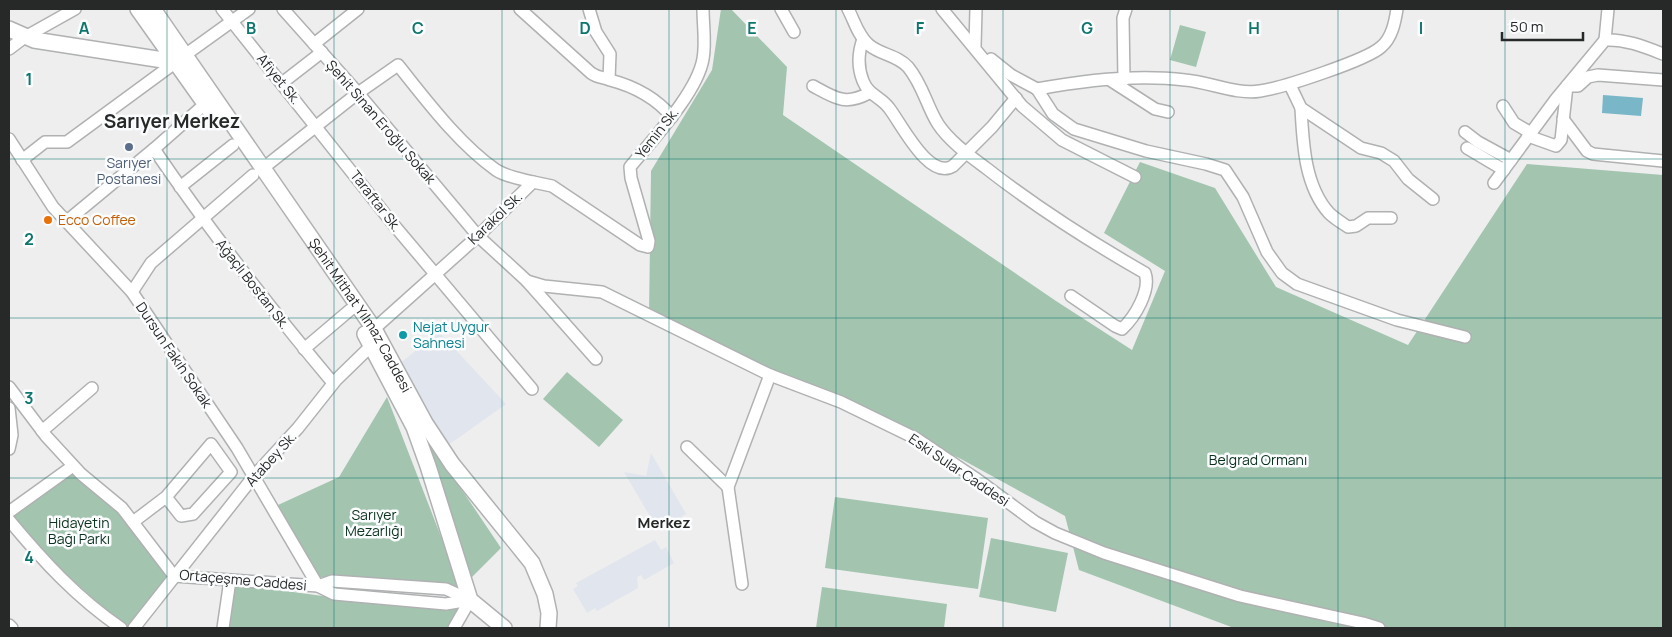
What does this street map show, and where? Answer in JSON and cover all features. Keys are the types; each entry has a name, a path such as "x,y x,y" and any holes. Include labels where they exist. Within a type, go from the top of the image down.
{"main road":[{"name":"Şehit Mithat Yılmaz Caddesi","path":"138,9 180,58 372,345 414,427 470,600"},
{"name":"Şehit Mithat Yılmaz Caddesi","path":"153,9 205,104 233,145 258,172 374,328 425,423 452,464 532,563 545,594 549,613 548,628"},
{"path":"9,29 25,36 180,58"},
{"path":"428,466 436,460 452,464"},
{"path":"470,600 504,628"}],"street":[{"path":"9,48 25,36 74,9"},
{"name":"Afiyet Sk.","path":"222,9 317,126"},
{"path":"22,160 45,142 67,142 249,9"},
{"name":"Şehit Sinan Eroğlu Sokak","path":"283,9 358,93 478,236"},
{"path":"282,83 358,9"},
{"path":"520,9 600,79 609,79 649,96 661,104 672,117"},
{"path":"589,9 596,32 610,54 609,79"},
{"name":"Yemin Sk.","path":"533,182 552,186 640,245 648,246 649,241 631,178 630,167 672,117 693,84 703,59 702,9"},
{"path":"781,9 794,32"},
{"path":"942,9 973,44 1022,106 1062,140 1135,177"},
{"path":"973,44 976,9"},
{"path":"1124,80 1123,18 1126,9"},
{"path":"1038,89 1069,83 1110,80 1185,80 1258,92 1290,85 1367,56 1381,48 1390,35 1397,9"},
{"path":"1494,183 1567,86 1605,40 1608,9"},
{"path":"850,11 863,39 870,46 899,59 909,69 927,98 938,125 966,152 1020,194 1095,245 1145,273 1147,280 1145,293 1122,329 1114,326 1071,296"},
{"path":"863,39 858,56 862,79 869,93 889,106 904,132 923,156 940,169 947,170 1016,98"},
{"path":"1605,40 1663,45"},
{"path":"973,44 1011,75 1038,89 1053,114 1074,129 1146,151 1225,170 1243,197 1267,252 1282,273 1297,284 1397,320 1465,337"},
{"path":"1638,44 1663,54"},
{"name":"Karakol Sk.","path":"358,93 398,65 466,142 497,171 533,182"},
{"path":"1567,86 1578,86 1588,77 1598,74 1663,80"},
{"path":"1110,80 1155,109 1168,112"},
{"path":"1290,85 1301,108 1307,167 1312,184 1329,213 1348,227 1356,226 1368,218 1391,218"},
{"path":"813,86 840,100 858,99 869,93"},
{"path":"1503,106 1514,123 1529,135 1556,146 1561,140 1567,86"},
{"path":"132,292 151,263 202,218 358,93"},
{"path":"67,221 154,150 205,104"},
{"path":"1301,108 1362,148 1382,153 1394,161 1408,178 1433,199"},
{"path":"1563,119 1587,151 1594,154 1663,161"},
{"name":"Taraftar Sk.","path":"317,126 393,224 532,389"},
{"path":"1466,132 1478,142 1511,160"},
{"name":"Dursun Fakıh Sokak","path":"9,139 53,207 132,292 254,476 318,586"},
{"path":"180,186 233,145"},
{"path":"1467,148 1504,170"},
{"name":"Ağaçlı Bostan Sk.","path":"154,150 202,218 304,349 333,383"},
{"name":"Karakol Sk.","path":"374,328 478,236 533,182"},
{"name":"Eski Sular Caddesi","path":"478,236 527,281 544,286 602,292 770,375 841,402 917,439 975,478 1034,522 1055,534 1104,553 1240,596 1378,628"},
{"path":"527,281 596,359"},
{"path":"304,349 350,310"},
{"name":"Atabey Sk.","path":"134,628 254,476 298,428 333,383 372,345"},
{"path":"742,584 728,487 770,375"},
{"path":"42,431 92,388"},
{"name":"Ortaçeşme Caddesi","path":"9,391 73,466 122,508 174,576 318,586 334,594 446,604 470,600"},
{"path":"9,408 12,435 9,449"},
{"path":"133,522 166,497 211,444 231,472 193,514 181,516 166,497"},
{"path":"687,447 728,487"},
{"path":"9,512 73,466"},
{"path":"9,520 46,565 97,611 121,628"},
{"path":"223,628 230,580"},
{"path":"454,628 470,600"},
{"path":"9,625 12,628"}],"shaded area":[{"path":"439,332 506,404 447,446 398,365"},
{"path":"651,453 686,514 658,530 624,472 646,476"},
{"path":"655,540 661,550 666,547 674,563 644,580 641,575 637,577 638,588 597,611 595,608 587,613 573,589 578,586 576,583"}],"green space":[{"name":"Belgrad Ormanı","path":"721,9 731,9 787,67 783,115 1056,301 1132,350 1165,271 1104,233 1140,162 1215,188 1276,287 1408,345 1527,164 1663,175 1663,628 1234,628 1079,570 1065,516 961,459 649,316 651,171 712,70"},
{"path":"1180,25 1206,32 1196,67 1170,60"},
{"path":"567,372 623,420 599,447 543,399"},
{"name":"Sarıyer Mezarlığı","path":"387,397 462,591 450,586 318,577 278,505 339,477"},
{"name":"Sarıyer Mezarlığı","path":"425,435 501,548 467,582"},
{"name":"Hidayetin Bağı Parkı","path":"74,470 122,515 170,576 131,628 126,628 41,552 10,516"},
{"path":"835,497 988,518 978,589 825,568"},
{"path":"991,538 1068,553 1056,612 979,597"},
{"path":"233,584 345,599 462,605 449,628 229,628"},
{"path":"822,587 947,604 944,628 816,628"}],"water":[{"path":"1603,95 1643,98 1641,116 1602,113"}],"place":[{"name":"Sarıyer Postanesi","path":"129,147"},
{"name":"Ecco Coffee","path":"48,220"},
{"name":"Nejat Uygur Sahnesi","path":"403,335"}],"district":[{"name":"Sarıyer Merkez","path":"172,121"},
{"name":"Merkez","path":"664,523"}]}
